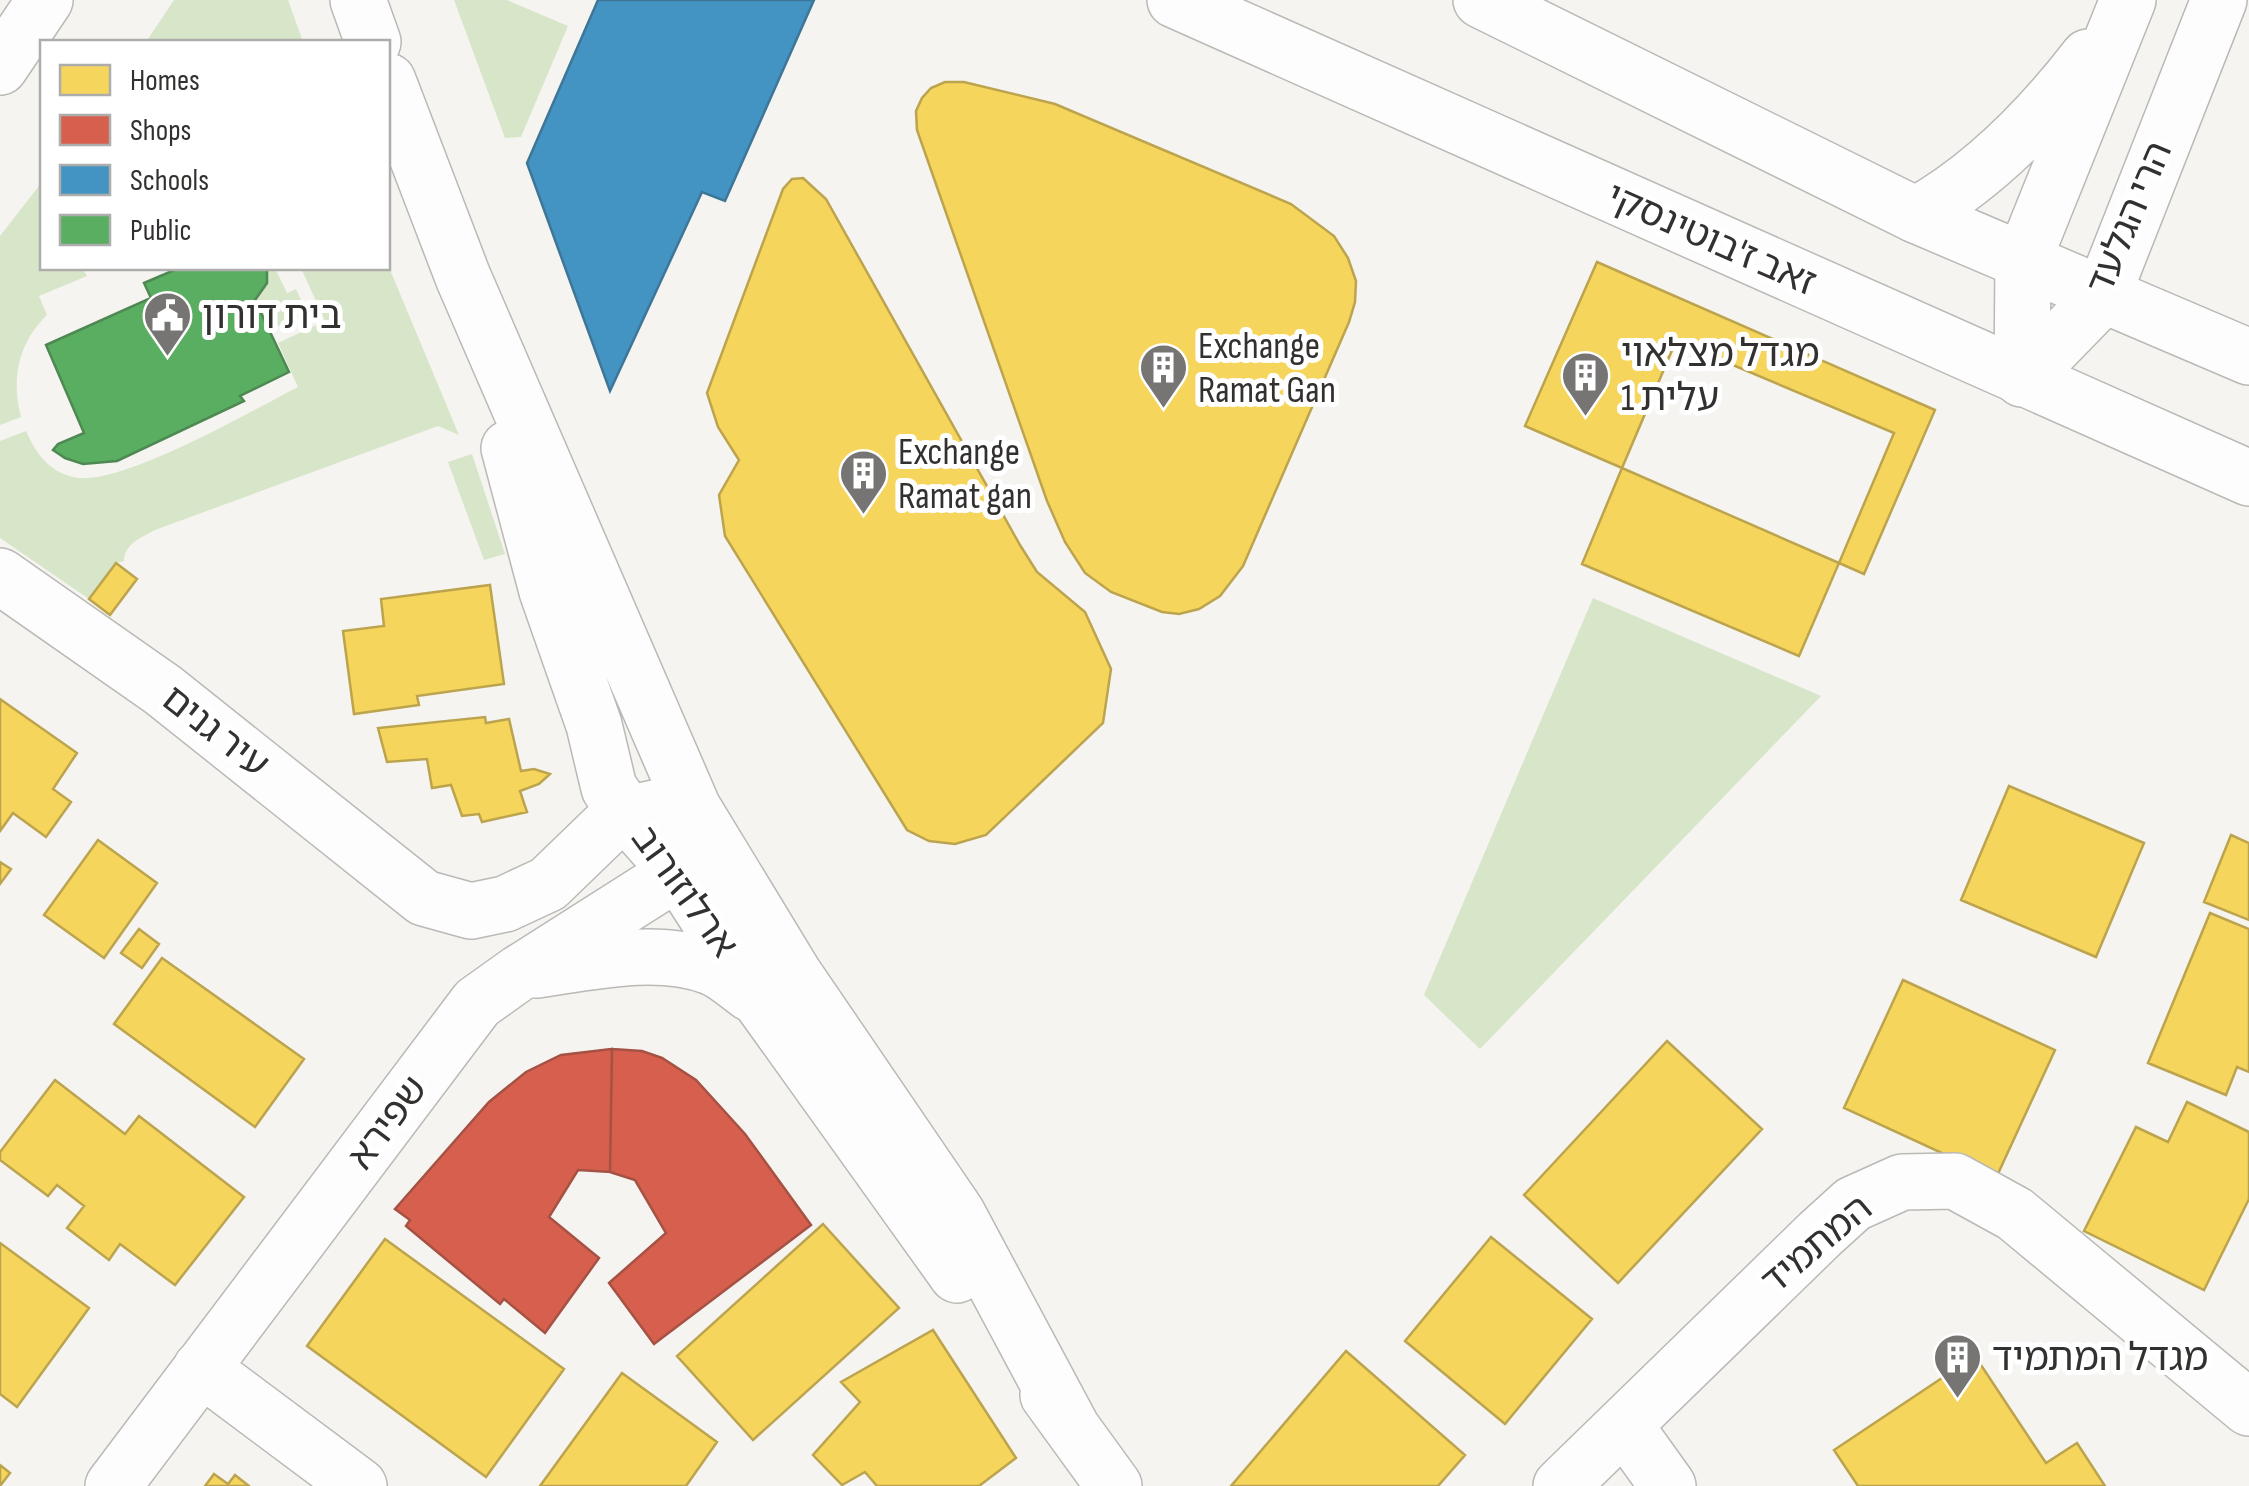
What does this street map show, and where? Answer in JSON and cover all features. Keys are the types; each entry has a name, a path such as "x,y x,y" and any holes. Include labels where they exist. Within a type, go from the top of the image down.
{"street":[{"path":"0,67 45,0"},
{"name":"זאב ז'בוטינסקי","path":"1174,0 2249,478"},
{"path":"1481,0 1916,214 2249,357"},
{"name":"הרי הגלעד","path":"2022,379 2102,297 2219,0"},
{"path":"1916,214 1966,182 2023,130 2073,76 2126,6"},
{"name":"הרי הגלעד","path":"2022,379 2022,261 2126,6"},
{"name":"ארלוזורוב","path":"390,86 463,277 693,808 794,974 957,1213 1072,1426"},
{"name":"ארלוזורוב","path":"463,277 547,592 594,724 609,788 678,872 760,1000 900,1199 1114,1486"},
{"name":"עיר גנים","path":"0,576 163,690 472,935 480,962 498,988"},
{"path":"627,814 660,806 693,808 689,843 678,872"},
{"name":"עיר גנים","path":"424,898 471,911 505,904 548,884 606,828 627,814"},
{"name":"שפירא","path":"113,1486 498,988 678,872"},
{"path":"498,988 617,960 684,959 715,968 760,1000"},
{"name":"המתמיד","path":"1561,1486 1842,1214 1854,1204 1902,1182 1954,1182 2015,1214 2249,1408"},
{"path":"201,1368 359,1486"},
{"path":"1625,1426 1668,1486"}],"green space":[{"path":"174,0 288,0 302,40 147,40"},
{"path":"454,0 507,0 568,26 521,137 505,138"},
{"path":"40,185 40,270 83,270 87,276 39,296 47,315 29,338 19,363 21,417 0,425 0,236"},
{"path":"267,270 276,270 287,293 296,289 307,313 269,330 255,300 267,283"},
{"path":"302,270 390,270 459,435 438,426 155,530 130,546 124,561 116,563 89,599 0,538 0,441 26,431 50,466 73,477 93,478 152,460 298,387 278,343 325,321"},
{"path":"472,454 505,554 484,560 448,462"},
{"path":"1593,598 1821,696 1480,1049 1424,995"}],"building: Homes":[{"name":"Exchange Ramat Gan","path":"945,82 964,82 1055,104 1291,204 1334,236 1348,258 1356,281 1349,322 1243,566 1220,596 1199,609 1179,614 1162,612 1111,592 1085,573 1065,542 1047,501 917,130 916,111 922,98 931,88"},
{"name":"Exchange Ramat gan","path":"803,178 826,199 1020,545 1037,572 1085,612 1111,669 1103,723 986,835 955,844 929,841 907,830 725,536 719,495 739,460 718,427 707,393 783,189 792,179"},
{"name":"מגדל מצלאוי עלית 1","path":"1597,262 1935,410 1864,574 1839,563 1894,433 1676,341 1622,468 1525,426"},
{"name":"מגדל מצלאוי עלית 1","path":"1622,468 1839,563 1799,656 1582,564"},
{"path":"116,563 137,579 110,615 89,599"},
{"path":"490,585 504,684 417,696 419,705 354,714 343,631 384,626 381,599"},
{"path":"0,699 77,753 53,789 71,802 46,837 13,813 0,831"},
{"path":"485,717 486,723 509,719 521,771 534,769 550,774 539,784 520,791 527,812 482,822 479,814 462,816 451,785 432,788 427,759 387,762 378,728"},
{"path":"2009,786 2144,843 2096,957 1961,900"},
{"path":"2231,835 2249,843 2249,920 2204,902"},
{"path":"98,840 157,883 104,958 44,915"},
{"path":"0,862 11,869 0,884"},
{"path":"2210,913 2249,929 2249,1072 2237,1067 2226,1095 2148,1063"},
{"path":"139,929 159,944 142,968 121,953"},
{"path":"162,958 304,1059 255,1127 114,1024"},
{"path":"1903,980 2055,1050 1996,1178 1844,1108"},
{"path":"1667,1041 1762,1129 1618,1283 1524,1195"},
{"path":"55,1080 125,1134 139,1116 244,1197 175,1285 120,1244 109,1260 67,1228 84,1206 57,1185 48,1196 0,1160 0,1152"},
{"path":"2187,1102 2249,1132 2249,1199 2204,1290 2084,1231 2136,1127 2168,1142"},
{"path":"823,1224 899,1308 753,1440 677,1356"},
{"path":"1491,1237 1592,1319 1505,1424 1405,1341"},
{"path":"385,1239 564,1369 486,1477 307,1346"},
{"path":"0,1243 89,1308 17,1407 0,1394"},
{"path":"933,1330 1016,1458 979,1486 877,1486 865,1472 842,1485 813,1455 860,1402 841,1382"},
{"path":"1346,1351 1465,1455 1438,1486 1231,1486"},
{"name":"מגדל המתמיד","path":"1975,1356 2046,1463 2077,1443 2105,1486 1858,1486 1834,1450"},
{"path":"622,1373 717,1442 686,1486 540,1486"},
{"path":"0,1465 10,1473 0,1486"},
{"path":"214,1474 228,1484 235,1475 249,1486 205,1486"}],"building: Shops":[{"path":"612,1049 642,1051 662,1058 696,1080 745,1134 811,1225 654,1344 609,1283 666,1233 635,1180 610,1172"},
{"path":"612,1049 610,1172 578,1170 549,1217 599,1258 545,1333 504,1299 500,1304 406,1226 410,1220 395,1209 489,1102 526,1072 561,1055"}],"building: Schools":[{"path":"598,0 814,0 725,201 702,192 610,391 527,163"}],"building: Public":[{"name":"בית דורון","path":"174,270 267,270 267,283 255,300 289,372 240,396 244,401 117,461 83,464 65,458 53,450 84,433 46,345 151,298 144,283"}],"place":[{"name":"בית דורון","path":"167,358"},
{"name":"Exchange Ramat Gan","path":"1163,410"},
{"name":"מגדל מצלאוי עלית 1","path":"1586,418"},
{"name":"Exchange Ramat gan","path":"863,516"},
{"name":"מגדל המתמיד","path":"1957,1400"}]}
